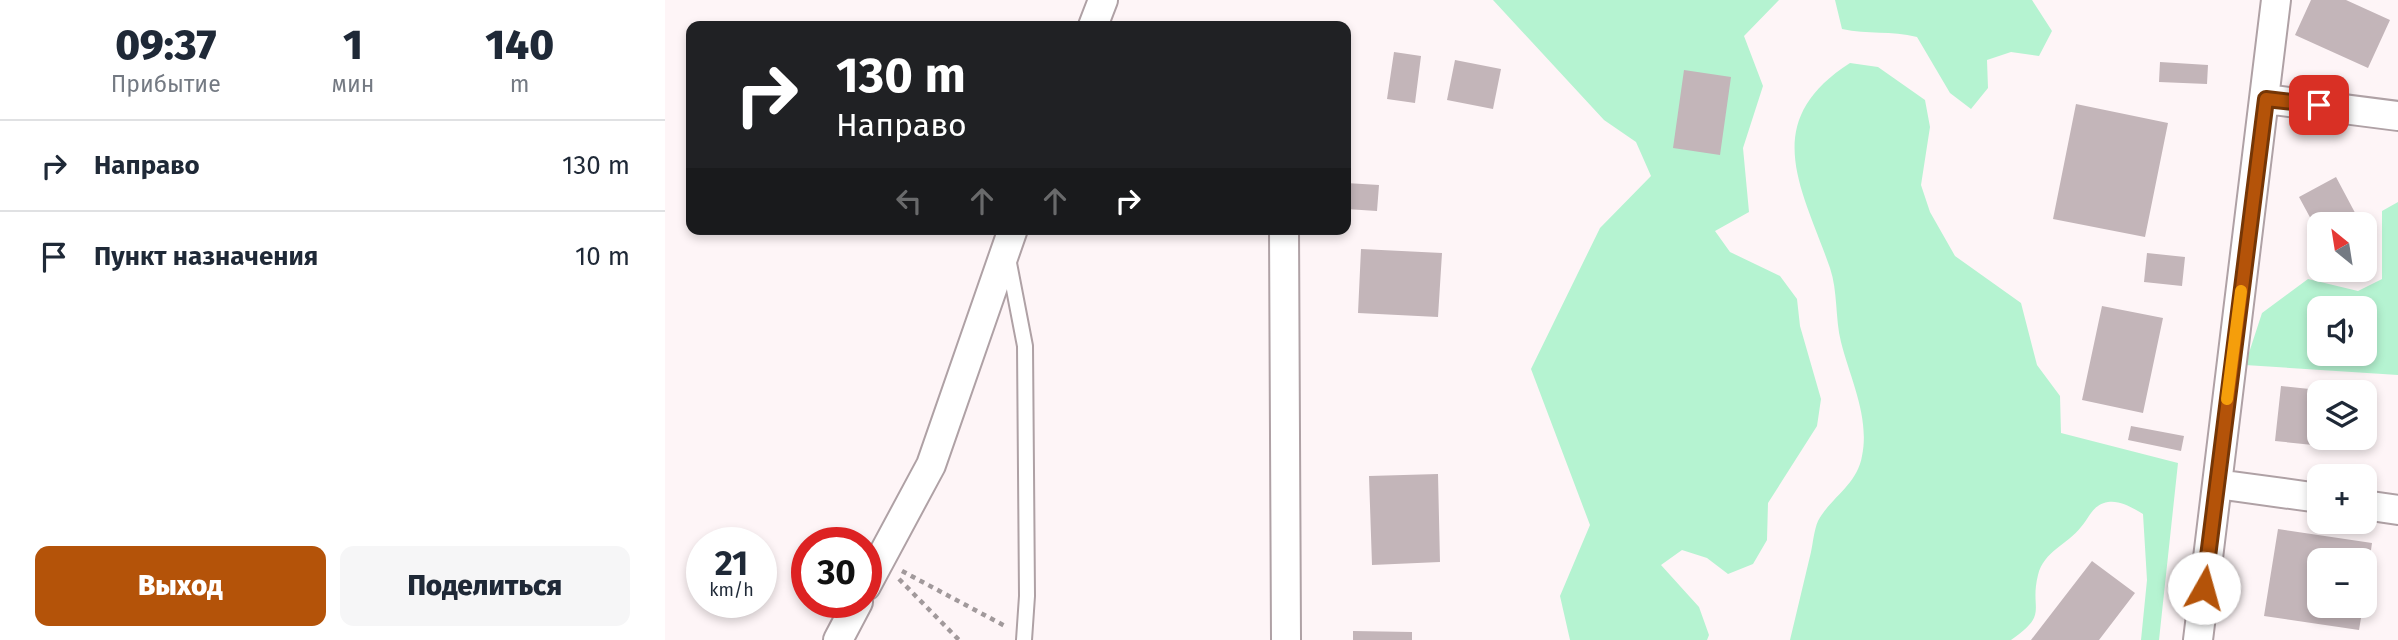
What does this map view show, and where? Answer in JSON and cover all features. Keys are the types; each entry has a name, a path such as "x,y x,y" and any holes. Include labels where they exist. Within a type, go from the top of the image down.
{"street":[{"path":"1095,21 1103,0"},
{"path":"2197,640 2266,99 2276,0"},
{"path":"2266,99 2398,116"},
{"path":"1284,235 1286,640"},
{"path":"882,556 931,465 1010,239"},
{"path":"2217,484 2307,496"},
{"path":"2377,507 2398,510"},
{"path":"838,640 850,618"}],"lane":[{"path":"1010,239 1025,346 1027,596 1024,638"}],"path":[{"path":"882,561 1024,638"},
{"path":"882,562 959,640"}],"green space":[{"path":"1493,0 1779,0 1744,36 1763,86 1743,148 1749,212 1715,231 1730,252 1780,276 1797,299 1800,326 1821,399 1817,426 1768,503 1767,540 1753,564 1728,574 1707,558 1682,550 1661,565 1699,607 1709,635 1707,640 1570,640 1560,596 1590,525 1531,369 1600,228 1651,176 1636,142 1604,120"},
{"path":"1835,0 2032,0 2052,31 2039,56 2011,52 1987,60 1988,88 1971,109 1950,93 1917,37 1842,29"},
{"path":"1850,63 1878,67 1925,100 1930,127 1921,185 1930,212 1955,256 2021,303 2037,365 2060,396 2061,433 2178,463 2159,640 2141,640 2147,580 2143,514 2113,502 2095,509 2075,533 2045,560 2038,575 2034,617 2023,631 2011,640 1790,640 1818,521 1855,475 1864,441 1858,398 1839,333 1833,277 1808,211 1795,158 1796,133 1804,109 1822,85"},
{"path":"2398,202 2398,375 2245,365 2262,313 2307,280 2307,282 2320,282 2358,291 2382,279 2382,211"}],"building":[{"path":"2311,0 2346,0 2390,20 2368,68 2295,35"},
{"path":"1394,52 1421,56 1415,103 1387,99"},
{"path":"1455,60 1501,69 1493,109 1447,100"},
{"path":"2160,62 2208,65 2207,84 2159,82"},
{"path":"1684,70 1731,77 1720,155 1673,148"},
{"path":"2076,104 2168,123 2145,237 2053,219"},
{"path":"2336,177 2355,212 2307,212 2299,197"},
{"path":"1351,183 1379,185 1377,211 1351,209"},
{"path":"1361,249 1442,253 1438,317 1358,313"},
{"path":"2147,253 2185,257 2182,286 2144,282"},
{"path":"2102,306 2163,318 2143,413 2082,400"},
{"path":"2281,386 2307,389 2307,444 2275,441"},
{"path":"2131,426 2184,436 2181,451 2128,440"},
{"path":"1438,474 1440,562 1372,565 1369,476"},
{"path":"2278,529 2372,543 2371,548 2307,548 2307,618 2361,618 2359,630 2264,616"},
{"path":"2092,561 2135,593 2099,640 2031,640"},
{"path":"1353,631 1412,632 1412,640 1353,640"}],"slow traffic":[{"path":"2227,399 2241,291"}],"route":[{"path":"2204,588 2266,99 2319,105"}]}
